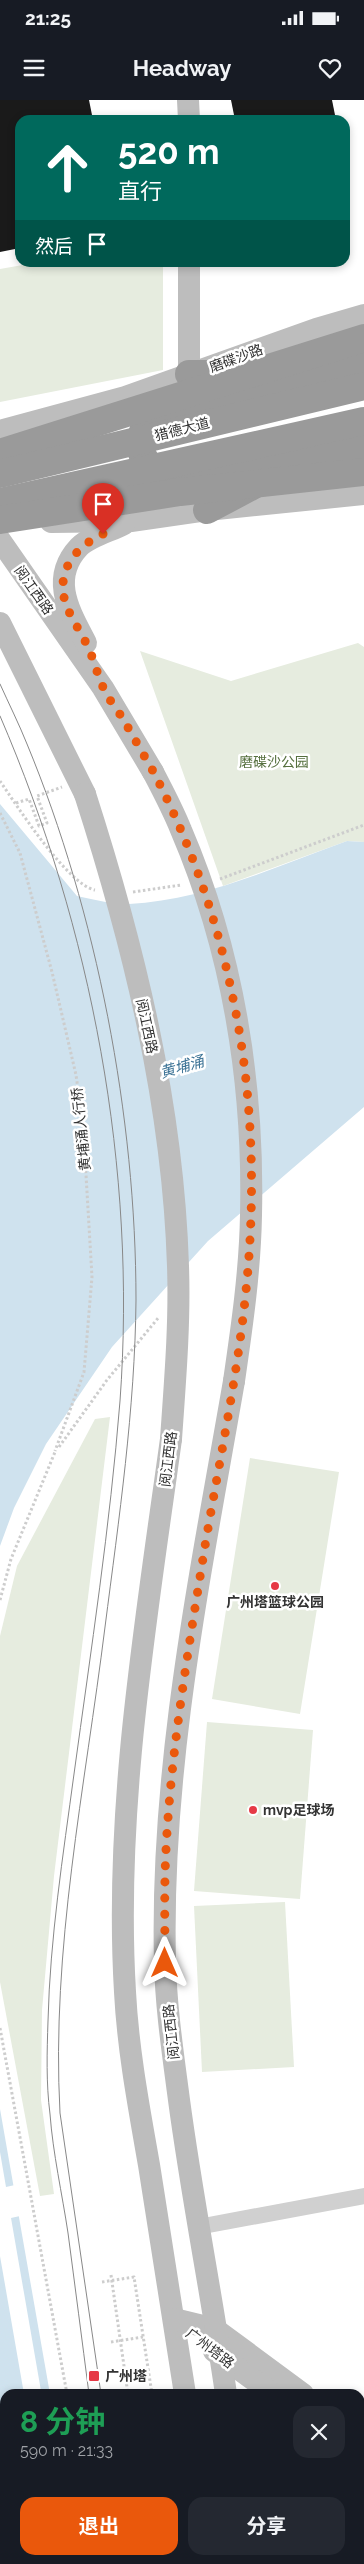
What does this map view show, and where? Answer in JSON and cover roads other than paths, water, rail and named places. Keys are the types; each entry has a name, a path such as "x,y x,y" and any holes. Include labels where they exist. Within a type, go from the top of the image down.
{"highway":[{"path":"0,453 364,338"},
{"path":"364,360 169,414 148,425 140,443 143,457 153,474 165,479 364,448"},
{"path":"189,374 320,372"},
{"name":"猎德大道","path":"0,474 364,386"},
{"path":"0,502 364,420"},
{"path":"207,510 303,458"},
{"path":"0,521 180,492 364,472"}],"main road":[{"path":"188,100 188,115"},
{"path":"189,267 189,374"},
{"name":"磨碟沙路","path":"108,402 364,315"},
{"path":"0,431 108,402"},
{"path":"0,440 108,402"},
{"path":"108,402 97,416 91,436 93,457 104,492 112,505 131,521"},
{"path":"0,521 131,521 207,510 364,494"},
{"path":"103,688 88,646 66,602 63,586 67,570 80,546 131,521"},
{"name":"阅江西路","path":"0,540 103,688 153,772 181,830 203,887 220,942 240,1038 248,1114 251,1216 247,1280 234,1381 205,1548 176,1743 166,1850 165,1963 170,2030 198,2227 225,2389"},
{"name":"阅江西路","path":"0,623 85,794 112,877 131,948 160,1090 175,1210 178,1268 171,1439 138,1677 124,1844 122,1927 125,1994 135,2080 184,2389"},
{"name":"广州塔路","path":"174,2319 215,2329 296,2389"},
{"name":"广州塔路","path":"174,2319 221,2357 266,2389"}],"street":[{"path":"198,2227 364,2196"}],"water":[{"name":"黄埔涌","path":"0,804 77,896 116,904 157,901 213,889 347,841 364,842 364,1107 208,1241 112,1347 46,1444 14,1508 0,1546"},
{"path":"0,2109 49,2389 0,2389"}],"tram line":[{"path":"0,684 24,736 52,809 74,876 92,946 108,1017 120,1088 129,1160 134,1230 136,1300 133,1382 116,1545 72,1869 60,1991 60,2113 100,2389"},
{"path":"0,716 32,797 60,880 83,965 101,1051 114,1138 121,1226 123,1314 120,1401 116,1448 100,1588 58,1897 49,1990 47,2079 51,2129 68,2233 88,2389"}],"place":[{"name":"广州塔篮球公园","path":"275,1586"},
{"name":"mvp足球场","path":"253,1810"},
{"name":"广州塔","path":"94,2376"}],"park label":[{"name":"磨碟沙公园","path":"274,762"}]}
